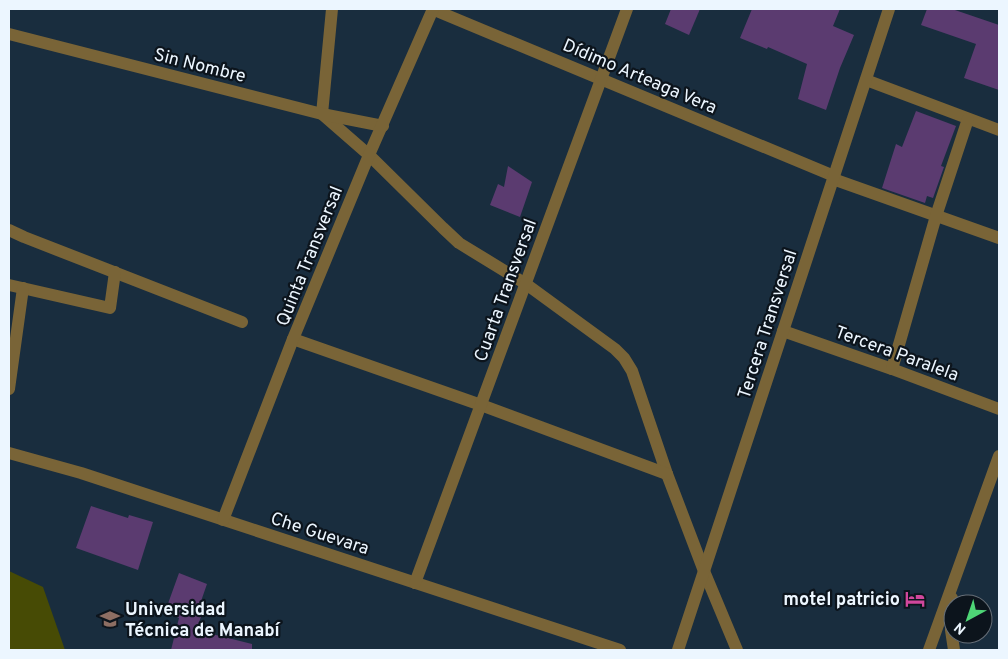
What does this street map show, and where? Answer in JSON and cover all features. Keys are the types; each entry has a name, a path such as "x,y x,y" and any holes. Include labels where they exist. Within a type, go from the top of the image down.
{"street":[{"path":"332,9 322,114 369,155 460,243 526,284 615,349 624,358 632,371 667,474 736,650"},
{"name":"Dídimo Arteaga Vera","path":"432,9 834,178 999,238"},
{"name":"Quinta Transversal","path":"223,520 369,155 432,9"},
{"name":"Cuarta Transversal","path":"415,583 627,9"},
{"name":"Tercera Transversal","path":"678,650 889,9"},
{"name":"Sin Nombre","path":"9,34 322,114 383,126"},
{"path":"866,80 999,130"},
{"path":"892,369 936,216 968,119"},
{"path":"9,230 242,322"},
{"path":"9,285 110,308 115,272"},
{"path":"9,389 10,364 23,288"},
{"name":"Tercera Paralela","path":"783,332 892,369 999,409"},
{"path":"294,339 481,405 667,474"},
{"name":"Che Guevara","path":"9,453 81,473 620,650"},
{"path":"930,650 999,456"},
{"path":"953,587 951,630 954,650"}],"shaded area":[{"path":"9,571 43,587 65,650 9,650"}],"building":[{"path":"671,9 700,9 689,35 665,24"},
{"path":"752,9 840,9 833,26 854,35 840,68 826,110 798,99 807,64 768,47 767,49 740,38"},
{"path":"927,9 952,9 999,25 999,90 964,78 976,44 921,25"},
{"path":"916,111 956,126 941,166 944,167 933,198 927,196 925,203 882,188 896,144 902,147"},
{"path":"508,166 532,182 520,217 490,205 498,184 504,187"},
{"path":"91,506 128,518 129,515 153,522 138,570 76,548"},
{"path":"179,573 207,584 199,607 204,609 196,630 252,644 252,650 171,650 179,618 165,612"}],"place":[{"name":"motel patricio","path":"915,599"},
{"name":"Universidad Técnica de Manabí","path":"110,619"}]}
